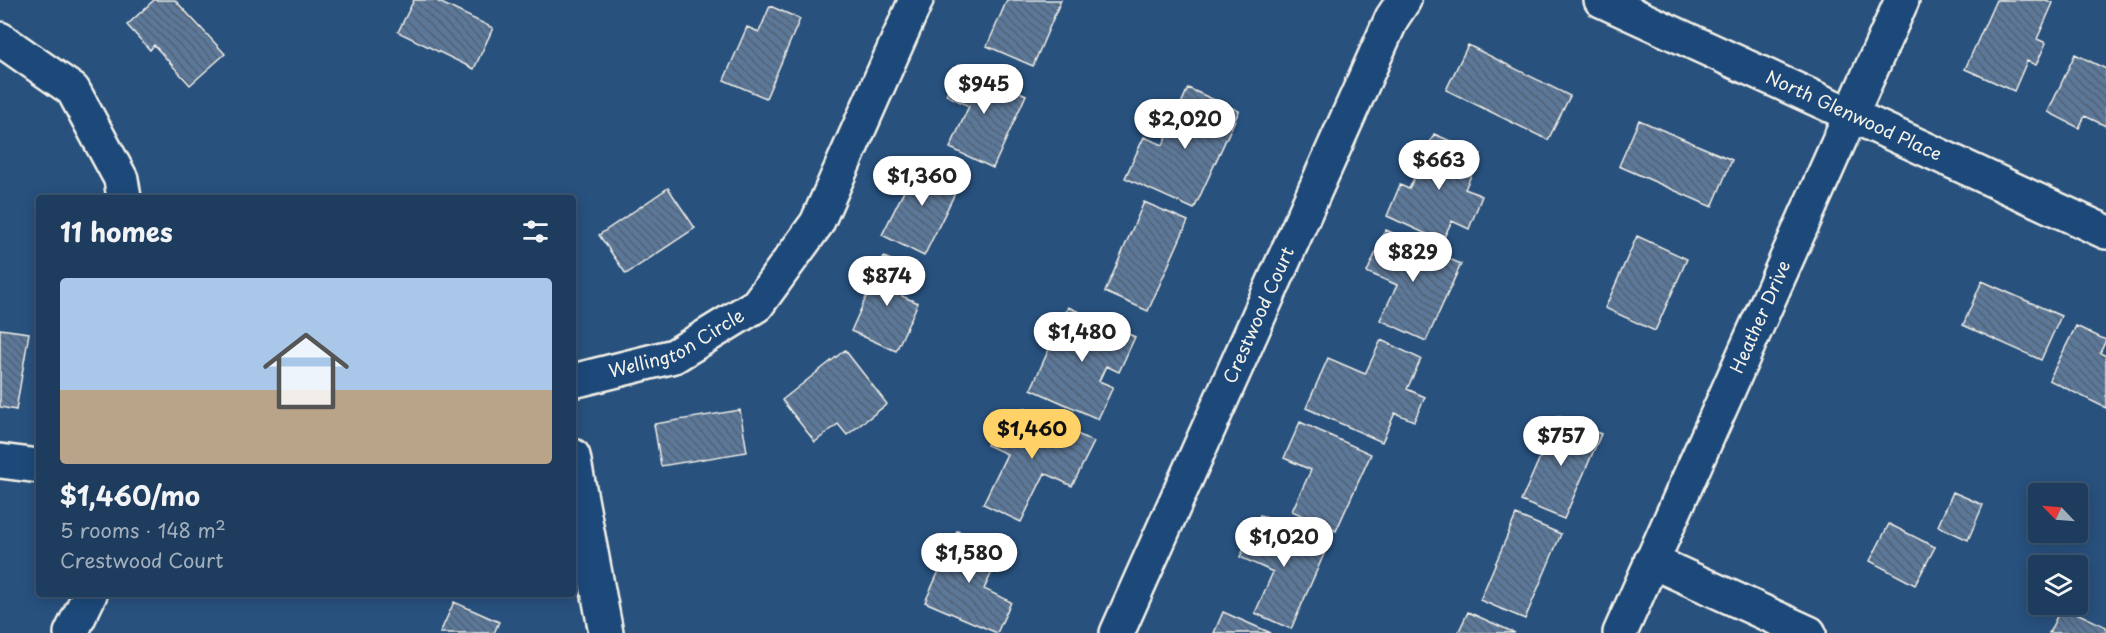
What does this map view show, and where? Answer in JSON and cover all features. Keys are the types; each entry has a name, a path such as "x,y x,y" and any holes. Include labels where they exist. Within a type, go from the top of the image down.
{"street":[{"name":"Wellington Circle","path":"576,380 675,356 757,305 818,223 916,0"},
{"name":"Crestwood Court","path":"1117,633 1392,18 1404,0"},
{"name":"North Glenwood Place","path":"1601,0 1849,116 2106,232"},
{"name":"Heather Drive","path":"1620,633 1902,0"},
{"path":"0,39 73,90 121,178 124,195"},
{"path":"0,461 36,466"},
{"path":"576,472 606,633"},
{"path":"1651,561 1809,633"},
{"path":"71,633 89,597"}],"building":[{"path":"154,0 175,0 225,54 190,85 154,45 150,50 127,25"},
{"path":"414,0 435,0 493,28 474,69 398,32"},
{"path":"1007,0 1061,0 1033,66 987,46"},
{"path":"1996,0 2046,0 2053,3 2037,39 2046,43 2036,65 2027,61 2014,91 1965,69"},
{"path":"770,6 800,19 766,98 724,80 747,27 759,32"},
{"path":"1468,45 1570,96 1548,140 1446,90"},
{"path":"2075,54 2106,69 2106,126 2085,116 2079,128 2048,112"},
{"path":"959,65 1026,95 993,168 950,148 969,106 946,95"},
{"path":"1188,88 1239,111 1194,209 1125,178 1144,137 1163,145"},
{"path":"1639,120 1732,160 1712,207 1619,166"},
{"path":"1434,134 1481,154 1465,189 1482,196 1469,229 1452,221 1442,241 1387,216 1400,185 1409,189"},
{"path":"920,159 962,179 924,256 882,235"},
{"path":"668,188 695,228 626,274 599,235"},
{"path":"1144,202 1188,221 1148,311 1105,292"},
{"path":"1386,230 1461,264 1426,341 1380,320 1397,285 1367,272"},
{"path":"1637,236 1687,259 1655,331 1605,308"},
{"path":"576,244 577,291 576,291"},
{"path":"884,257 913,270 902,296 918,303 896,351 851,331"},
{"path":"1982,281 2061,316 2041,360 1963,325"},
{"path":"1068,307 1135,337 1119,372 1106,366 1099,381 1113,387 1098,419 1031,389"},
{"path":"2076,326 2106,340 2100,353 2106,356 2106,408 2049,380"},
{"path":"0,329 29,333 16,410 0,407"},
{"path":"1381,340 1421,359 1407,389 1425,397 1414,421 1395,413 1382,442 1306,408 1328,358 1365,374"},
{"path":"845,350 887,404 847,435 838,424 815,442 782,400"},
{"path":"1024,408 1094,442 1072,486 1045,473 1021,522 983,504 1007,454 987,445 1004,411 1019,418"},
{"path":"740,410 747,452 661,466 654,424"},
{"path":"1558,416 1601,434 1564,519 1521,501"},
{"path":"1300,422 1371,454 1336,531 1292,511 1311,470 1284,458"},
{"path":"1953,492 1983,505 1968,540 1938,526"},
{"path":"1260,515 1328,545 1291,629 1255,613 1273,572 1240,557"},
{"path":"1516,515 1561,534 1525,619 1480,600"},
{"path":"1889,524 1935,547 1915,585 1870,561"},
{"path":"957,531 1002,551 984,589 1011,602 997,633 925,602"},
{"path":"454,602 499,622 494,633 440,633"},
{"path":"1223,612 1271,633 1214,633"},
{"path":"1468,612 1515,633 1458,633"},
{"path":"2058,615 2081,615 2106,627 2106,633 2049,633"}]}
